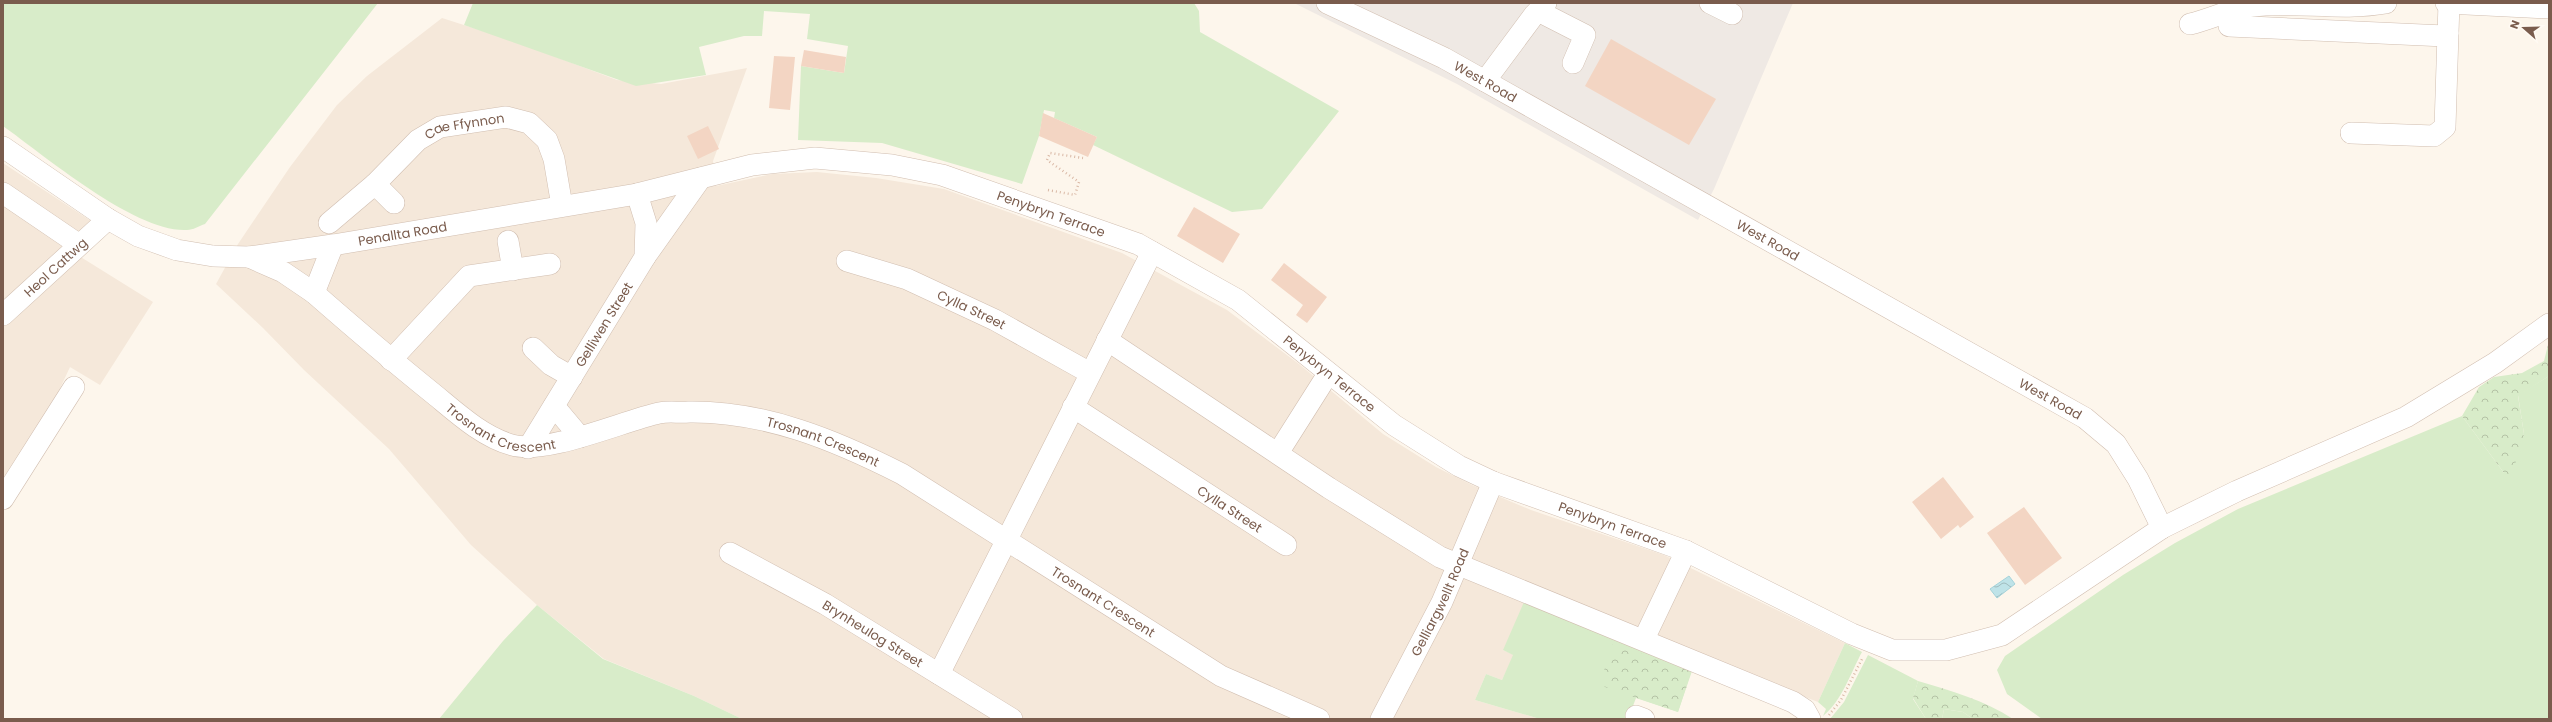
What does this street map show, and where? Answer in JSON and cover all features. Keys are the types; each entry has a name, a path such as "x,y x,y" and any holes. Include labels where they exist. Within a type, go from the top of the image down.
{"street":[{"name":"West Road","path":"1327,3 1444,58 2085,418 2116,444 2138,479 2162,528"},
{"path":"1710,3 1732,14"},
{"path":"2190,24 2211,19 2250,6 2276,4 2356,8 2386,3"},
{"path":"2351,133 2434,136 2445,127 2448,3 2549,8"},
{"path":"1485,81 1542,7 1584,36 1573,63"},
{"path":"2230,26 2430,36 2445,36 2448,33"},
{"name":"Cae Ffynnon","path":"329,223 368,190 418,140 440,127 506,117 529,123 547,140 554,159 562,206"},
{"name":"Penallta Road","path":"3,147 108,218 138,236 177,250 213,256 249,257 333,245 637,194 700,178"},
{"name":"Penybryn Terrace","path":"700,178 752,165 815,158 892,165 942,175 1003,195 1138,244 1238,300 1328,374 1394,425 1459,466 1493,482 1686,551 1852,634 1892,650 1946,650 2002,635 2162,528 2237,491 2406,417 2495,363 2549,324"},
{"path":"645,257 700,178"},
{"path":"368,190 394,202"},
{"path":"3,193 78,244"},
{"name":"Gelliwen Street","path":"528,448 645,257 646,223 637,194"},
{"name":"Heol Cattwg","path":"3,315 78,244 108,218"},
{"path":"508,241 513,270"},
{"path":"314,293 333,245"},
{"path":"938,674 1152,252"},
{"name":"Trosnant Crescent","path":"249,257 283,272 314,293 391,360 473,426 512,445 528,448 580,437 660,413 714,412 797,428 851,448 902,474 1221,676 1319,719"},
{"name":"Cylla Street","path":"847,262 907,279 995,320 1090,373"},
{"path":"391,360 469,276 550,264"},
{"path":"1107,340 1278,452 1335,492 1440,557 1644,639 1793,702 1805,710 1810,719"},
{"path":"533,348 551,365 572,378"},
{"path":"1278,452 1328,374"},
{"path":"3,498 74,387"},
{"path":"554,406 580,437"},
{"name":"Cylla Street","path":"1073,407 1286,545"},
{"name":"Gelliargwellt Road","path":"1381,719 1442,602 1493,482"},
{"path":"1644,639 1686,551"},
{"name":"Brynheulog Street","path":"730,553 825,604 1012,719"}],"path":[{"path":"1045,190 1075,195 1079,182 1047,160 1050,153 1084,158"},
{"path":"1824,719 1841,700 1871,641"}],"shaded area":[{"path":"1294,3 1793,3 1714,189 1698,220 1457,84"},
{"path":"442,18 511,40 617,80 661,84 747,68 713,161 716,186 772,174 817,172 876,178 944,189 1122,253 1227,310 1299,364 1383,434 1436,467 1472,485 1531,510 1664,555 1845,643 1818,702 1635,631 1503,650 1514,655 1502,680 1486,674 1475,700 1540,719 742,719 694,696 604,659 537,605 471,545 389,449 304,370 263,328 216,284 238,244 290,167 337,105 367,76"},
{"path":"3,163 91,221 63,246 153,302 100,385 70,367 41,429 3,489"}],"green space":[{"path":"3,3 378,3 205,224 194,229 187,230 166,228 143,219 117,206 66,173 3,126"},
{"path":"473,3 1194,3 1199,11 1200,32 1339,111 1262,209 1232,212 1093,145 1097,137 1054,118 1055,112 1044,110 1039,136 1022,184 882,143 798,140 801,66 844,73 848,46 807,39 810,14 764,11 762,36 744,36 699,47 706,75 636,86 464,25"},
{"path":"2549,341 2549,376 2518,396 2524,434 2512,475 2504,473 2462,416 2479,387 2494,377 2522,373 2544,361"},
{"path":"2549,376 2549,719 2042,719 2007,694 1997,670 2005,656 2123,575 2175,543 2238,509 2462,416 2504,473 2524,434 2518,395"},
{"path":"1524,602 1693,666 1678,712 1636,698 1628,719 1540,719 1475,700 1486,674 1502,680 1513,655 1503,650"},
{"path":"537,605 603,659 694,696 742,719 439,719 503,641"},
{"path":"1845,643 1862,652 1846,686 1830,710 1823,716 1826,709 1818,702"},
{"path":"1613,644 1692,671 1678,712 1599,685"},
{"path":"1868,655 1918,681 1913,699 1926,719 1830,719 1844,702"},
{"path":"1918,681 1979,701 2013,719 1973,719 1963,712 1944,709 1942,719 1926,719 1913,698"},
{"path":"1944,709 1963,712 1973,719 1942,719"}],"water":[{"path":"2009,576 2015,584 1997,598 1990,589"}],"building":[{"path":"1611,39 1716,99 1689,145 1585,86"},
{"path":"804,50 846,57 844,73 801,66"},
{"path":"774,56 795,57 790,110 769,108"},
{"path":"1043,113 1097,137 1088,157 1039,136"},
{"path":"708,126 719,149 698,159 687,136"},
{"path":"1194,207 1240,234 1223,263 1177,236"},
{"path":"1284,263 1327,297 1307,323 1296,315 1303,305 1271,280"},
{"path":"1943,477 1974,517 1960,528 1958,525 1941,539 1912,502"},
{"path":"2024,507 2062,558 2025,585 1987,533"}]}
